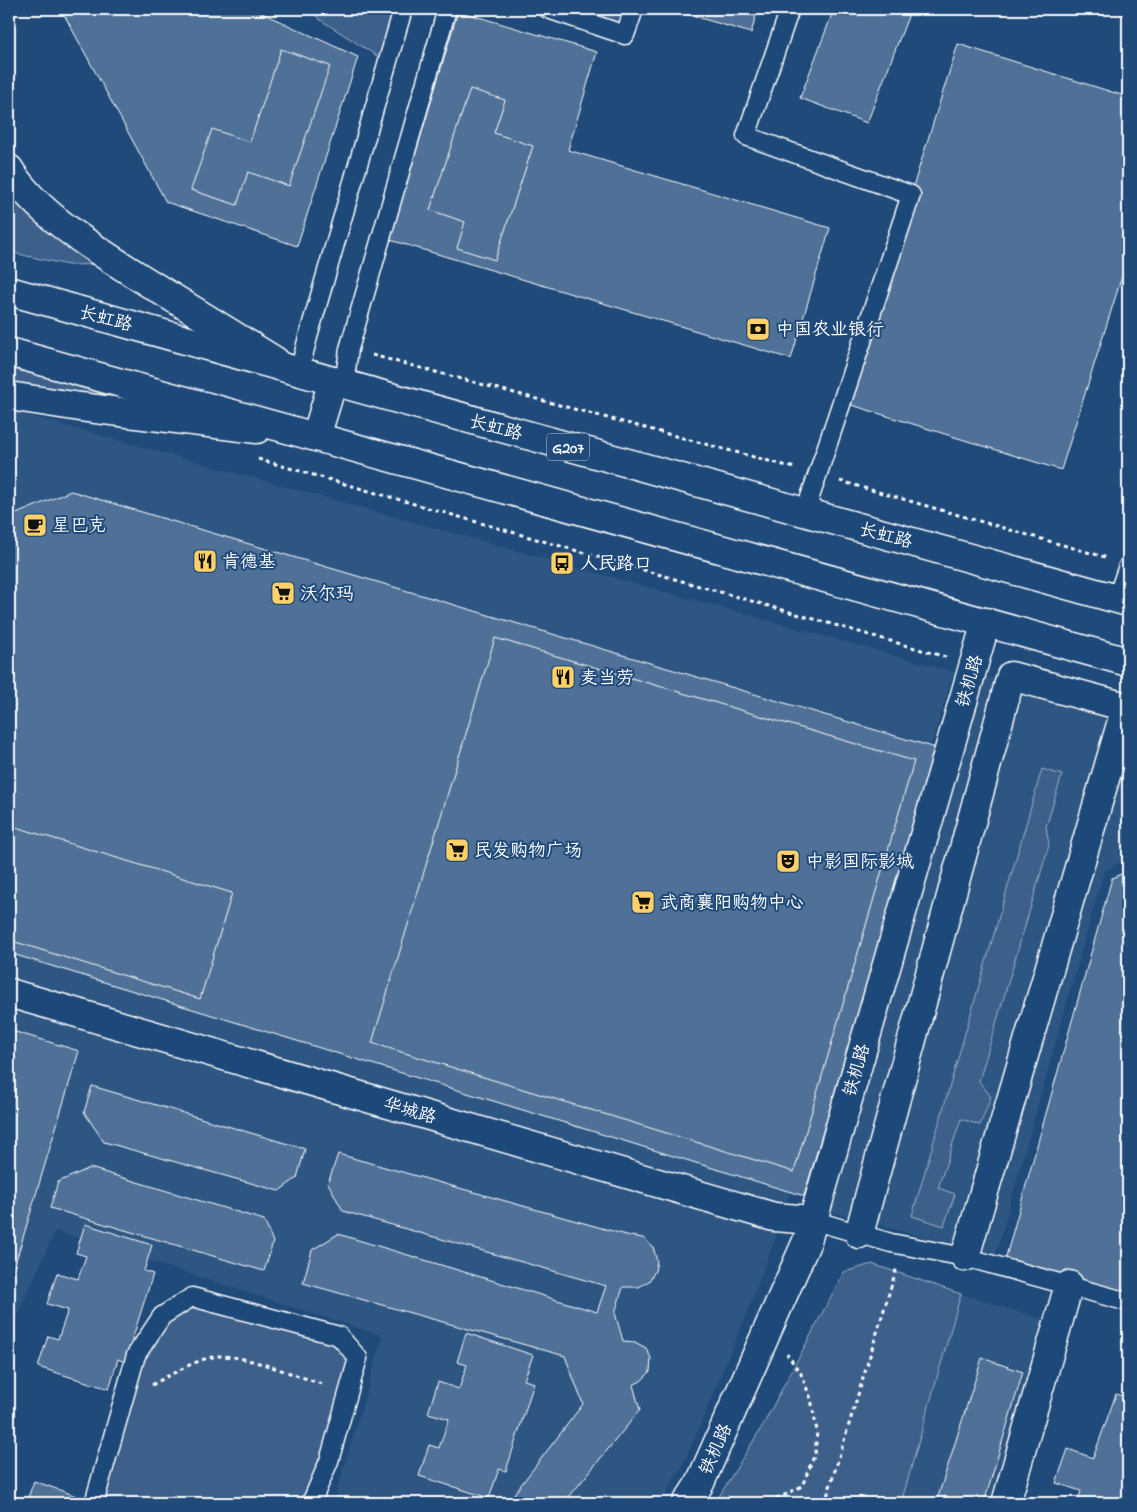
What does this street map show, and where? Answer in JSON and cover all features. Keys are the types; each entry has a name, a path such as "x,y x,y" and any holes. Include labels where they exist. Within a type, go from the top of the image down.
{"main road":[{"path":"9,169 18,185 60,224 118,264 291,369"},
{"name":"长虹路","path":"9,291 1123,600"},
{"path":"9,352 1128,662"},
{"path":"313,436 338,383"},
{"path":"9,396 80,407 313,436"},
{"name":"铁机路","path":"686,1503 700,1483 808,1241 812,1220 986,622"},
{"path":"859,1234 1011,676 1126,707 965,1257"},
{"name":"华城路","path":"9,993 319,1074 774,1217 812,1220"},
{"path":"1006,1503 1069,1285"}],"lane":[{"path":"291,369 308,338 403,9"},
{"path":"338,383 447,9"},
{"path":"548,9 625,35 634,9"},
{"path":"790,9 746,136 911,195 804,512"},
{"path":"1123,600 1128,566"},
{"path":"812,1220 904,1245 965,1257 1128,1302"},
{"path":"94,1503 136,1355 162,1316 192,1297 339,1336 358,1358 329,1461 312,1501 309,1503"}],"path":[{"path":"349,349 817,474 1111,559"},
{"path":"251,456 973,665"},
{"path":"825,1503 904,1245"},
{"path":"761,1503 781,1497 802,1486 815,1454 817,1431 811,1399 801,1374 769,1328"},
{"path":"149,1388 174,1372 218,1356 247,1360 348,1392"}],"shaded area":[{"path":"311,9 403,9 388,63 319,19"},
{"path":"548,9 634,9 625,35"},
{"path":"9,169 118,264 68,265 9,252"},
{"path":"9,364 246,428 9,396"},
{"path":"9,410 954,672 775,1239 747,1313 685,1461 660,1503 347,1503 336,1494 383,1336 55,1231 9,1334"},
{"path":"983,675 1128,716 1128,859 1104,871 995,1257 824,1210"},
{"path":"1042,769 1062,775 1046,827 1049,845 979,1081 991,1097 980,1125 961,1119 938,1188 955,1194 944,1226 912,1216"},
{"path":"872,1264 961,1294 901,1503 715,1503 763,1425 844,1272"},
{"path":"961,1294 1058,1324 1006,1503 901,1503"},
{"path":"192,1297 339,1336 358,1358 309,1503 93,1503 136,1355"}],"building":[{"path":"61,9 253,9 358,57 297,246 166,202"},
{"path":"670,9 758,9 751,33"},
{"path":"834,9 911,9 867,123 800,98"},
{"path":"458,11 597,52 568,150 830,228 791,359 390,240"},
{"path":"958,44 1128,97 1128,257 1061,470 845,403"},
{"path":"281,49 330,66 289,186 248,172 237,205 191,190 212,129 250,142"},
{"path":"470,89 505,100 494,133 533,146 495,260 457,248 465,222 430,210"},
{"name":"民发购物广场","path":"71,491 936,748 804,1196 9,953 9,517"},
{"name":"武商襄阳购物中心","path":"495,638 914,761 794,1172 372,1043"},
{"path":"9,825 232,893 200,999 9,940"},
{"path":"1128,871 1128,1295 1005,1260 1112,878"},
{"path":"9,1030 79,1051 9,1284"},
{"path":"92,1086 305,1149 297,1178 279,1191 104,1142 84,1112"},
{"path":"338,1154 630,1236 643,1238 653,1247 657,1261 655,1271 649,1281 639,1287 623,1287 615,1313 623,1341 635,1342 646,1348 651,1358 650,1372 641,1381 633,1385 640,1410 564,1503 507,1503 583,1404 565,1356 303,1283 312,1250 338,1234 597,1312 606,1286 343,1211 328,1183"},
{"path":"90,1168 264,1220 273,1242 264,1271 50,1208 58,1182"},
{"path":"85,1224 152,1245 144,1271 153,1274 125,1362 118,1359 109,1389 38,1367 48,1336 58,1339 68,1310 47,1304 57,1273 78,1279 86,1256 76,1253"},
{"path":"466,1333 533,1355 524,1380 534,1383 506,1471 499,1469 489,1498 419,1476 429,1445 439,1448 449,1419 428,1413 438,1382 459,1389 467,1365 457,1362"},
{"path":"982,1358 1023,1372 984,1503 936,1503"},
{"path":"1116,1394 1128,1398 1128,1503 1077,1503 1081,1491 1056,1483 1068,1449 1093,1458"},
{"path":"34,1481 85,1499 83,1503 26,1503"}],"place":[{"name":"中国农业银行","path":"758,329"},
{"name":"星巴克","path":"35,525"},
{"name":"肯德基","path":"205,561"},
{"name":"人民路口","path":"562,563"},
{"name":"沃尔玛","path":"283,593"},
{"name":"麦当劳","path":"563,677"},
{"name":"民发购物广场","path":"457,850"},
{"name":"中影国际影城","path":"788,861"},
{"name":"武商襄阳购物中心","path":"643,902"}]}
